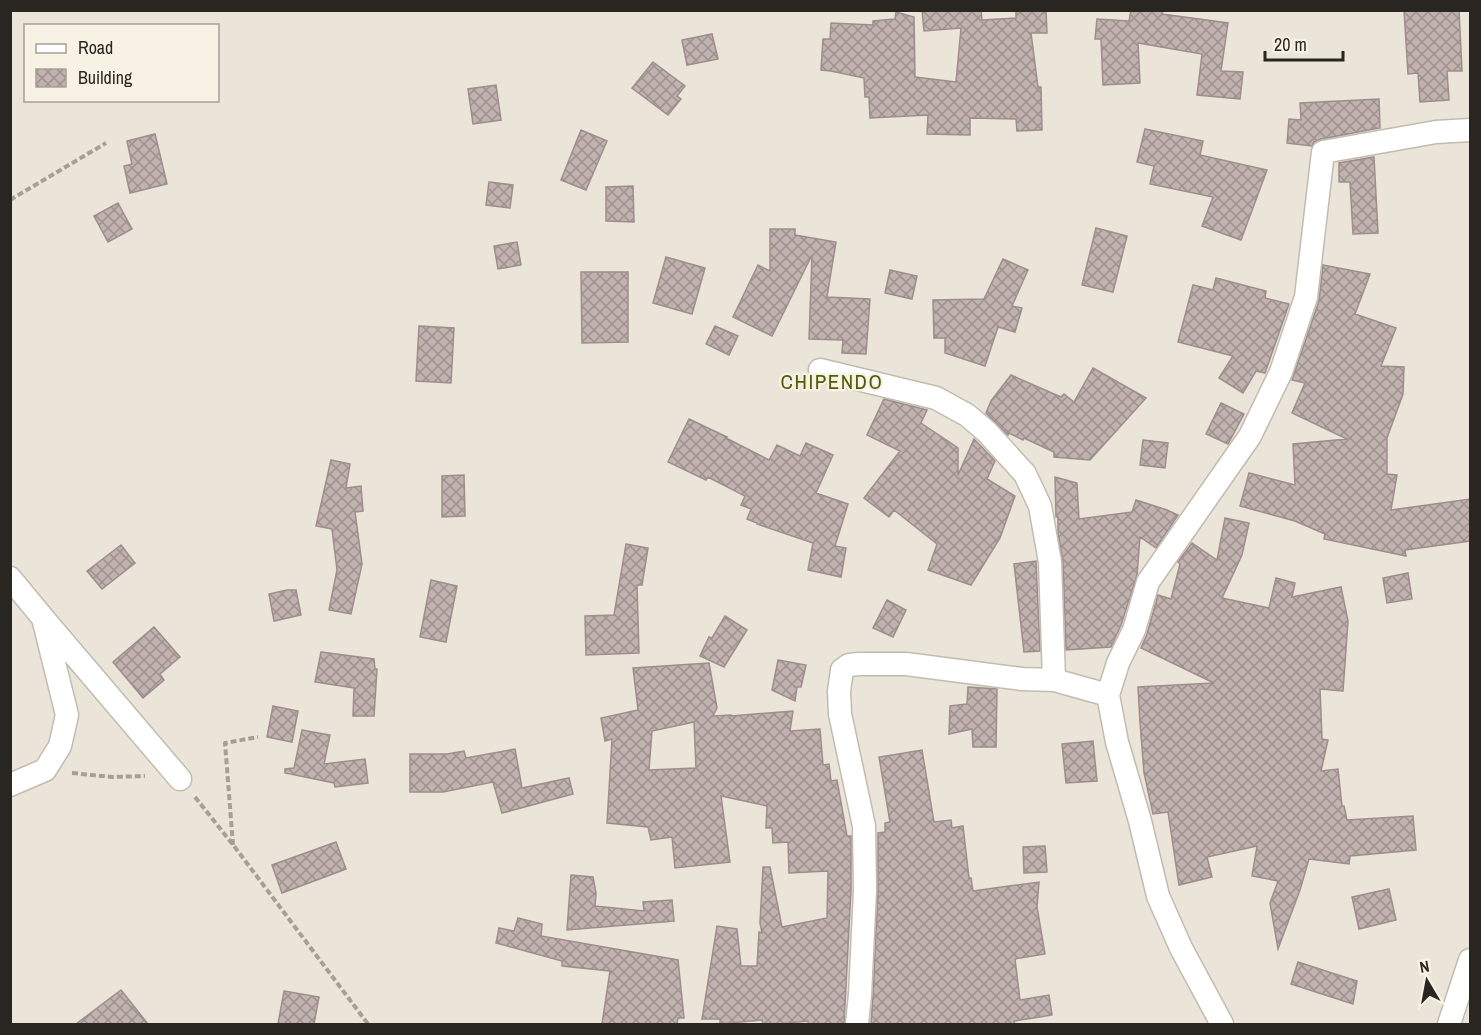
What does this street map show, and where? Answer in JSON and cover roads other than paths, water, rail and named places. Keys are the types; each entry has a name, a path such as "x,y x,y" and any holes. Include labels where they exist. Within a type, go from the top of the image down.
{"street":[{"path":"1222,1024 1181,948 1158,896 1140,821 1117,742 1108,695 1118,663 1134,630 1148,582 1250,436 1281,372 1306,297 1323,152 1437,132 1470,130"},
{"path":"820,370 936,398 967,415 987,432 1025,474 1040,506 1050,562 1054,680"},
{"path":"10,578 180,779"},
{"path":"10,785 45,770 60,746 68,715 43,618"},
{"path":"857,1024 865,890 864,826 840,714 838,690 842,670 849,665 859,664 906,664 1022,679 1054,680 1108,695"},
{"path":"1449,1024 1470,960"}],"district":[{"name":"CHIPENDO","path":"832,382"}]}
